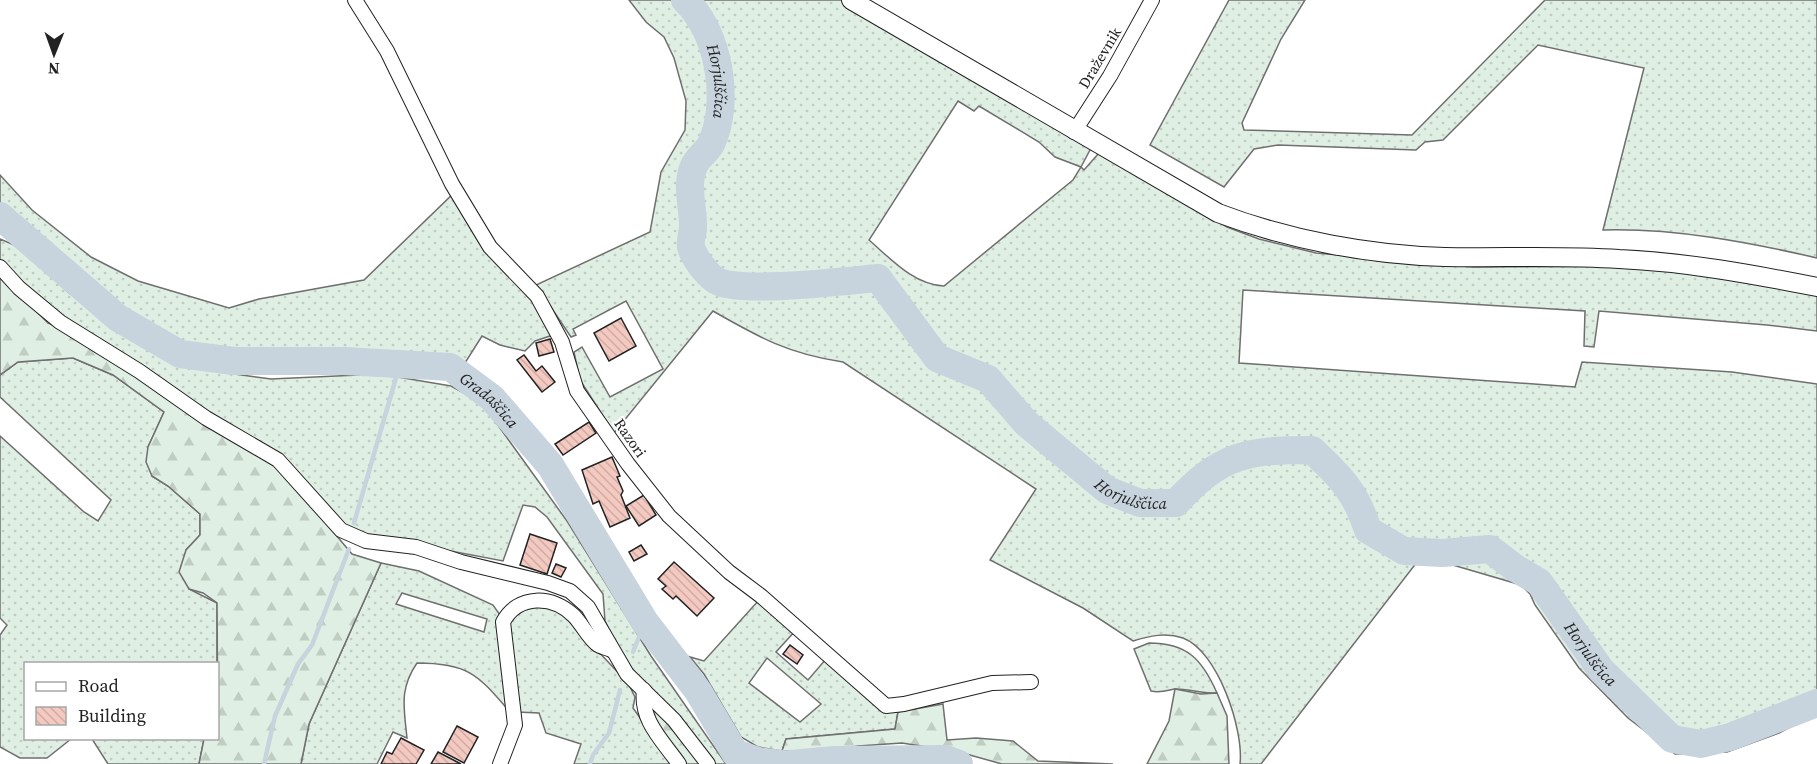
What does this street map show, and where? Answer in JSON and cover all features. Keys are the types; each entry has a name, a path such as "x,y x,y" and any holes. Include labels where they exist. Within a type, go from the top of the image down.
{"street":[{"name":"Razori","path":"355,0 387,51 452,184 490,247 537,296 562,342 577,391 628,464 669,516 729,572 760,596 886,706 904,704 992,682 1031,682"},
{"path":"851,0 1074,132 1218,213 1250,225 1324,244 1442,257 1617,258 1688,264 1817,287"},
{"name":"Draževnik","path":"1074,132 1110,76 1152,0"},
{"path":"0,267 19,288 60,322 139,371 206,418 278,460 341,530 366,541 416,547 461,562 548,583 570,591 588,607 627,674 674,720 708,764"},
{"path":"500,764 515,725 503,622 509,611 531,600 559,605 585,627 597,645 611,650"},
{"path":"644,690 642,707 651,725 679,764"}],"green space":[{"path":"629,0 843,0 1091,148 1081,167 1084,170 1099,153 1227,227 1259,239 1316,253 1473,267 1631,266 1676,269 1817,294 1817,331 1599,311 1594,347 1584,346 1585,311 1243,290 1239,363 1575,387 1582,362 1732,372 1817,384 1817,713 1779,733 1727,752 1675,754 1628,718 1579,668 1535,605 1530,594 1521,585 1446,563 1417,562 1261,764 1240,764 1238,732 1226,693 1207,658 1196,646 1183,638 1170,635 1151,636 1133,641 1083,608 990,560 1036,489 843,362 824,359 775,344 713,311 614,433 580,380 574,352 582,347 610,397 663,369 626,301 573,329 576,335 571,337 536,285 650,232 661,172 685,130 686,101 674,58 664,37 646,22","holes":["958,101 974,111 979,106 1039,142 1055,157 1081,167 1073,180 944,286 933,285 913,276 894,263 869,240"]},
{"path":"1229,0 1305,0 1281,39 1242,123 1244,130 1412,135 1545,0 1817,0 1817,258 1711,237 1657,231 1603,230 1644,68 1538,45 1443,140 1425,142 1416,150 1278,145 1254,149 1224,187 1150,145"},
{"path":"0,175 32,210 91,257 138,281 229,308 259,299 364,280 455,192 522,283 553,335 535,341 525,351 500,345 482,336 465,363 453,355 232,351 186,345 152,327 124,307 13,216 0,202"},
{"path":"0,239 21,248 69,293 177,366 271,379 380,374 451,386 482,403 567,521 651,656 726,764 714,764 624,660 605,621 603,594 547,517 535,507 523,505 503,561 372,536 348,528 208,415 62,318 0,261"},
{"path":"0,274 48,323 64,329 275,463 352,554 381,563 309,724 301,764 199,764 204,740 219,740 217,603 203,593 189,589 179,572 186,550 200,535 200,514 168,486 152,476 146,462 148,447 164,412 113,375 73,358 18,362 0,375"},
{"path":"73,358 113,375 164,412 148,447 152,476 168,486 200,514 200,535 186,550 189,589 217,603 217,662 24,662 24,740 70,740 47,758 20,758 0,747 0,635 7,625 0,618 0,436 84,512 98,521 111,500 0,397 0,375 18,362"},
{"path":"381,563 419,571 493,605 500,615 510,712 480,680 471,674 449,665 417,663 407,681 405,690 407,738 393,732 377,764 301,764 309,724","holes":["402,593 487,619 484,632 396,604"]},
{"path":"759,600 796,630 776,652 808,680 826,659 880,709 898,712 895,729 786,739 782,751 758,747 741,737 704,674 690,657 704,661","holes":["767,658 821,704 800,722 749,683"]},
{"path":"525,605 558,609 628,683 635,697 633,708 673,764 574,764 581,744 546,733 539,713 517,712 508,621"},
{"path":"1149,643 1174,646 1192,655 1205,671 1217,693 1178,689 1151,691 1134,649"},
{"path":"1175,689 1201,694 1217,693 1227,716 1229,764 1147,764 1169,721"},
{"path":"943,704 947,740 976,738 1013,741 1038,761 1113,764 1002,764 959,752 902,743 858,746 821,752 782,751 786,739 895,729 898,712"},
{"path":"648,710 656,712 672,723 705,764 684,764"},
{"path":"93,740 204,740 199,764 108,764"}],"building":[{"path":"621,318 636,346 609,361 594,333"},
{"path":"550,339 554,352 539,356 536,343"},
{"path":"524,355 536,371 542,366 555,382 542,392 517,360"},
{"path":"589,422 596,433 563,455 555,444"},
{"path":"612,457 620,476 617,477 623,491 621,495 630,518 610,527 599,501 593,504 582,470"},
{"path":"644,495 656,515 639,526 626,506"},
{"path":"530,534 557,543 547,574 520,565"},
{"path":"641,545 647,554 634,561 629,552"},
{"path":"674,562 714,598 697,616 676,596 673,599 662,589 666,586 658,579"},
{"path":"556,564 566,568 561,577 552,573"},
{"path":"790,645 803,655 797,664 783,654"},
{"path":"457,726 478,737 464,763 443,752"},
{"path":"401,738 424,750 416,764 381,764 387,752 392,754"},
{"path":"438,752 461,764 431,764"}],"waterway":[{"name":"Horjulščica","path":"685,0 697,14 706,30 718,68 721,88 717,127 711,144 695,163 690,181 693,221 691,247 702,267 715,280 733,285 773,286 878,278 937,358 988,379 1027,424 1107,490 1140,503 1176,503 1207,474 1236,458 1270,451 1312,450 1346,486 1358,505 1368,530 1404,551 1442,553 1490,549 1539,582 1601,670 1672,739 1701,744 1730,737 1817,703"},
{"name":"Gradaščica","path":"0,216 118,318 180,354 234,361 344,361 450,367 492,398 550,465 645,622 698,691 735,753 758,761 782,764"},
{"path":"354,523 400,364"},
{"path":"264,764 275,716 298,664 312,645 349,549"},
{"path":"633,652 645,622"},
{"path":"590,764 593,755 609,733 620,690"},
{"name":"Gradaščica","path":"791,764 834,760 946,759 959,764"}]}
